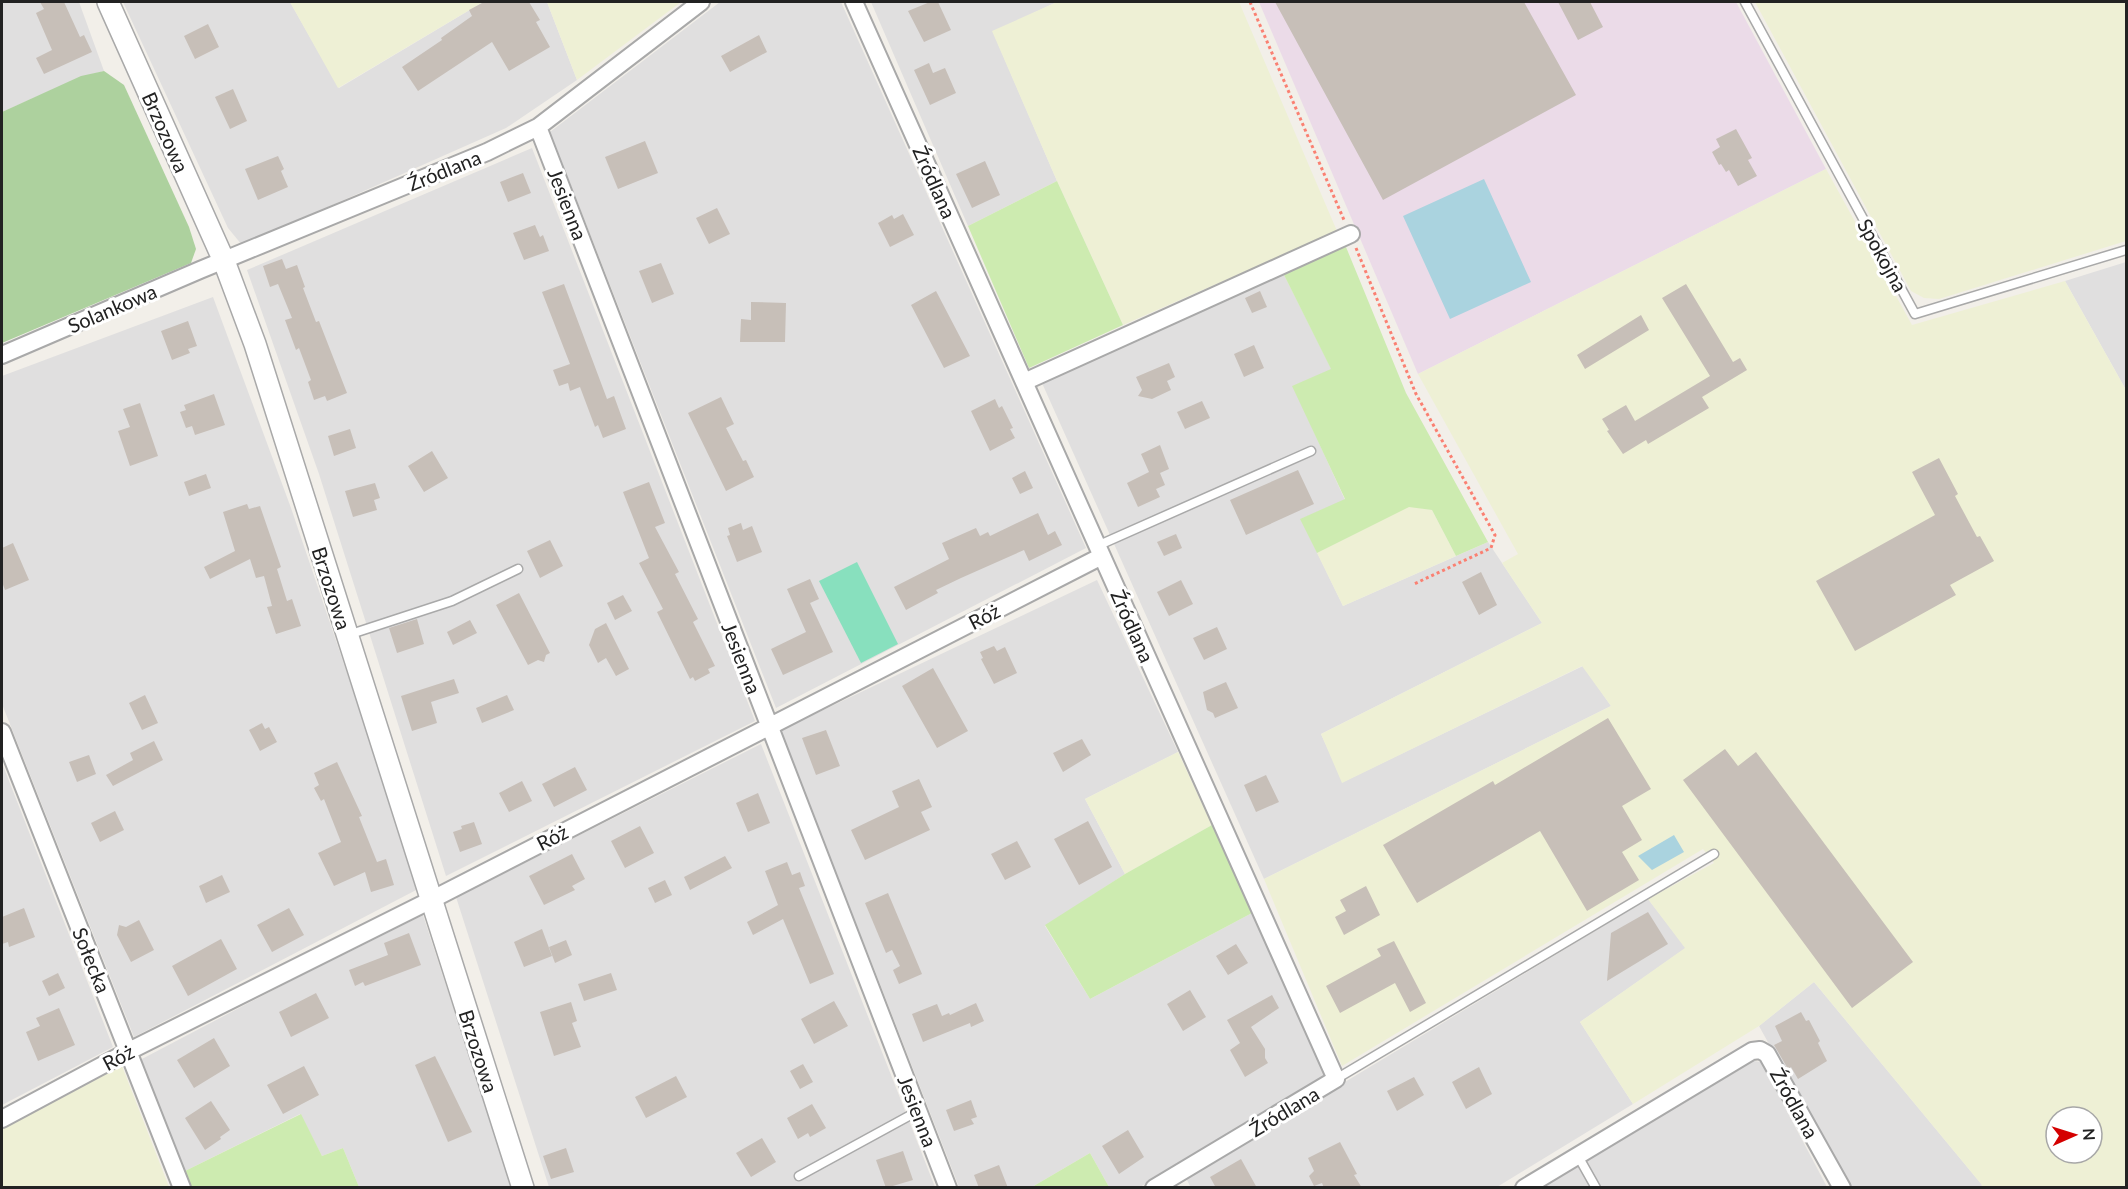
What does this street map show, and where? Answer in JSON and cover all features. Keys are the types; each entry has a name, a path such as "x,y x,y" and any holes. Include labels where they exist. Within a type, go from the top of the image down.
{"street":[{"name":"Brzozowa","path":"108,2 224,261 255,344 523,1188"},
{"name":"Źródlana","path":"224,261 487,152 538,127 701,2"},
{"name":"Źródlana","path":"854,2 1336,1079 1179,1181 1154,1188"},
{"name":"Jesienna","path":"538,127 948,1188"},
{"path":"1024,382 1351,234"},
{"name":"Solankowa","path":"2,355 224,261"},
{"name":"Róż","path":"2,1119 129,1051 431,900 768,726 1100,551"},
{"name":"Sołecka","path":"2,732 182,1188"},
{"name":"Źródlana","path":"1524,1188 1752,1051 1760,1050 1767,1054 1842,1188"}],"lane":[{"name":"Spokojna","path":"1745,2 1915,314 2127,250"},
{"path":"1100,551 1311,451"},
{"path":"347,636 452,601 518,569"},
{"path":"1336,1079 1714,854"},
{"path":"799,1176 918,1111"},
{"path":"1578,1156 1596,1188"}],"path":[{"path":"1250,2 1351,234 1416,394 1495,535 1491,548 1414,584"}],"shaded area":[{"path":"2,2 79,2 104,71 81,77 2,112"},
{"path":"123,2 290,2 339,88 483,2 547,2 577,80 506,128 242,245 228,228"},
{"path":"720,2 841,2 1086,548 776,708 550,132"},
{"path":"871,2 1057,2 993,32 1057,181 968,226"},
{"path":"1259,2 1736,2 1826,169 1418,374"},
{"path":"532,148 755,721 446,876 319,474 247,270"},
{"path":"2126,262 2126,390 2065,281"},
{"path":"1281,269 1332,370 1293,386 1345,500 1301,519 1343,606 1488,542 1542,623 1321,734 1343,782 1583,666 1611,706 1264,879 1042,383"},
{"path":"213,297 291,508 420,888 134,1037 2,704 2,376"},
{"path":"1097,580 1178,752 1085,799 1125,874 1045,926 1090,999 1252,913 1326,1076 1140,1187 1109,1187 1090,1153 1032,1187 959,1187 779,731"},
{"path":"761,744 935,1187 549,1187 456,897"},
{"path":"2,763 113,1047 2,1105"},
{"path":"1648,899 1686,948 1580,1022 1633,1104 1497,1187 1191,1188 1186,1178"},
{"path":"422,912 512,1187 359,1187 343,1148 322,1156 300,1114 183,1172 140,1060"},
{"path":"1814,982 1983,1186 1980,1188 1848,1187 1759,1026"},
{"path":"1754,1061 1761,1062 1827,1187 1538,1188"}],"green space":[{"path":"290,2 483,2 338,88"},
{"path":"547,2 681,2 577,80"},
{"path":"1057,2 1239,2 1337,231 1123,325 992,31"},
{"path":"1755,2 2126,2 2126,241 1939,299 1924,298 1911,291"},
{"path":"104,71 124,85 189,227 196,249 191,263 2,343 2,112 81,76"},
{"path":"1826,169 1912,325 2065,281 2126,390 2126,1187 1980,1187 1982,1185 1814,982 1759,1026 1633,1104 1580,1022 1685,948 1648,899 1714,863 1703,849 1342,1066 1264,879 1611,706 1582,666 1342,783 1321,734 1542,623 1502,563 1518,554 1418,374"},
{"path":"1057,181 1123,325 1029,368 968,226"},
{"path":"1346,247 1406,393 1488,542 1456,556 1432,510 1409,507 1317,553 1300,519 1345,499 1292,386 1331,369 1281,269"},
{"path":"1409,506 1432,510 1456,556 1343,606 1317,553"},
{"path":"857,562 898,644 861,663 819,581"},
{"path":"1178,752 1212,825 1125,874 1085,799"},
{"path":"1212,825 1252,913 1090,999 1045,925 1125,874"},
{"path":"122,1066 169,1187 2,1187 2,1129"},
{"path":"301,1114 322,1156 343,1148 359,1187 190,1187 183,1172"},
{"path":"1090,1153 1109,1187 1032,1187"}],"water":[{"path":"1484,179 1531,282 1450,319 1403,216"},
{"path":"1674,835 1684,852 1652,870 1638,856"}],"building":[{"path":"40,2 64,2 80,37 84,35 92,52 44,74 36,58 52,50 36,13 44,9"},
{"path":"484,2 529,2 540,20 536,22 550,47 509,71 492,42 418,91 402,67 442,40 441,38 472,16 469,10"},
{"path":"930,2 938,2 951,30 924,42 908,11"},
{"path":"1275,2 1524,2 1576,95 1383,200"},
{"path":"1558,2 1590,2 1603,27 1578,40"},
{"path":"208,24 219,47 195,59 184,36"},
{"path":"759,35 767,52 730,72 721,56"},
{"path":"929,63 933,73 945,68 956,93 930,105 914,70"},
{"path":"233,89 247,121 230,129 215,97"},
{"path":"1736,129 1752,158 1748,160 1757,176 1738,186 1729,170 1726,172 1721,164 1719,165 1712,152 1720,147 1716,139"},
{"path":"645,141 658,173 618,189 605,157"},
{"path":"278,156 288,187 258,200 245,169"},
{"path":"985,161 1000,195 972,208 956,174"},
{"path":"523,173 531,193 508,202 500,182"},
{"path":"717,208 730,234 709,244 696,218"},
{"path":"903,214 914,235 890,247 878,223 892,215 894,219"},
{"path":"535,225 540,237 543,235 549,251 524,260 513,233"},
{"path":"282,259 286,269 297,265 316,322 319,321 347,393 327,401 325,396 314,400 308,382 311,380 299,348 296,350 285,320 292,318 278,284 270,287 263,266"},
{"path":"661,263 674,294 652,303 639,271"},
{"path":"564,284 607,399 614,396 626,429 603,438 598,425 595,427 580,387 570,391 568,383 559,386 553,370 570,364 542,292"},
{"path":"1686,284 1733,362 1740,358 1747,370 1702,397 1709,408 1648,444 1646,440 1623,454 1607,431 1609,430 1602,419 1626,405 1635,421 1710,376 1662,298"},
{"path":"936,291 970,356 944,368 911,305"},
{"path":"1260,291 1267,307 1252,313 1245,298"},
{"path":"751,302 786,303 785,342 740,342 741,319 751,320"},
{"path":"1641,315 1649,330 1585,369 1577,355"},
{"path":"188,321 197,346 188,349 190,353 172,360 161,331"},
{"path":"1254,345 1264,368 1244,377 1234,354"},
{"path":"1169,363 1175,377 1167,381 1171,390 1152,399 1138,396 1142,390 1136,377"},
{"path":"214,394 225,425 195,435 192,426 186,428 180,412 186,410 184,405"},
{"path":"721,397 734,424 726,428 754,477 726,491 688,413"},
{"path":"995,399 999,408 1002,406 1013,428 1010,429 1015,438 990,451 971,411"},
{"path":"1202,401 1210,418 1185,429 1177,412"},
{"path":"140,403 158,456 130,466 118,431 130,427 123,409"},
{"path":"350,429 356,448 334,456 328,436"},
{"path":"1160,445 1169,469 1160,473 1165,485 1156,489 1160,497 1138,507 1127,483 1149,472 1141,454"},
{"path":"432,451 448,478 424,492 408,466"},
{"path":"1939,458 1958,494 1955,496 1977,537 1980,536 1994,561 1950,585 1956,595 1855,651 1816,581 1935,515 1912,472"},
{"path":"1298,470 1314,504 1246,535 1230,500"},
{"path":"1025,471 1033,488 1020,494 1012,478"},
{"path":"206,474 211,488 189,496 184,482"},
{"path":"649,482 665,523 655,527 679,572 675,574 698,619 693,622 715,666 708,669 710,673 695,681 693,677 690,679 657,612 663,609 639,563 649,558 623,492"},
{"path":"375,483 380,498 374,500 377,510 353,517 345,491"},
{"path":"247,504 249,509 260,506 281,567 277,569 287,601 292,599 301,626 276,634 267,607 272,606 264,576 256,578 250,559 210,579 204,567 235,551 223,512"},
{"path":"1038,513 1048,535 1055,531 1062,545 1029,561 1024,550 936,590 938,593 906,610 894,587 949,559 942,543 976,528 980,536 988,532 990,536"},
{"path":"741,523 743,530 752,526 762,552 737,562 727,536 730,535 728,528"},
{"path":"1176,534 1182,548 1164,556 1157,542"},
{"path":"550,540 563,566 540,578 527,551"},
{"path":"13,543 29,580 5,590 2,582 2,548"},
{"path":"1481,572 1497,605 1479,615 1462,582"},
{"path":"810,579 819,599 810,603 833,652 783,675 771,649 806,632 787,589"},
{"path":"1181,580 1193,604 1169,616 1157,592"},
{"path":"519,593 550,653 546,655 544,662 538,660 528,665 496,605"},
{"path":"623,595 632,611 615,620 607,603"},
{"path":"417,619 424,644 397,653 389,628"},
{"path":"470,620 477,633 453,645 447,632"},
{"path":"606,623 629,669 616,676 606,658 598,663 589,645 595,629"},
{"path":"1217,627 1227,649 1204,660 1193,638"},
{"path":"994,646 997,651 1005,647 1017,673 994,684 981,659 983,658 980,652"},
{"path":"933,668 968,731 937,748 902,686"},
{"path":"454,679 459,693 431,702 437,723 412,731 401,696"},
{"path":"1226,682 1238,708 1215,718 1213,713 1207,710 1203,692"},
{"path":"145,695 158,723 142,730 129,703"},
{"path":"507,695 514,710 482,723 476,708"},
{"path":"1608,718 1651,789 1622,806 1642,840 1622,852 1639,880 1587,911 1540,831 1417,903 1383,845 1493,781 1495,785"},
{"path":"262,723 265,729 269,727 277,742 260,751 249,730"},
{"path":"826,730 840,766 816,775 802,738"},
{"path":"1082,739 1091,755 1063,772 1053,753"},
{"path":"154,741 163,760 113,786 106,775 133,760 130,753"},
{"path":"1725,749 1738,766 1756,752 1913,962 1852,1008 1683,780"},
{"path":"89,755 96,774 77,782 69,762"},
{"path":"337,762 362,816 359,817 377,862 386,859 394,885 371,892 365,872 334,886 318,853 341,842 324,799 321,801 314,788 319,785 314,773"},
{"path":"575,767 587,790 554,807 542,784"},
{"path":"1266,775 1279,802 1256,812 1244,785"},
{"path":"919,779 932,807 921,812 930,830 865,860 851,830 899,807 892,791"},
{"path":"522,781 532,801 509,812 499,793"},
{"path":"758,793 770,823 748,832 736,803"},
{"path":"115,811 124,830 100,842 91,823"},
{"path":"1088,821 1112,867 1079,885 1054,839"},
{"path":"474,822 482,844 460,852 453,832 462,829 461,826"},
{"path":"640,826 654,853 625,868 611,841"},
{"path":"1017,841 1031,867 1005,880 991,854"},
{"path":"572,854 585,879 572,886 575,890 544,905 529,876"},
{"path":"725,856 732,868 690,890 684,877"},
{"path":"787,862 792,875 800,872 805,886 799,888 834,974 810,984 783,919 753,935 747,922 778,905 765,871"},
{"path":"222,875 230,892 206,903 199,886"},
{"path":"665,880 672,895 655,903 648,888"},
{"path":"1366,886 1380,915 1344,935 1335,917 1346,911 1340,900"},
{"path":"888,893 922,974 899,984 893,970 900,966 892,950 886,953 865,903"},
{"path":"24,908 35,937 9,947 8,942 2,944 2,917"},
{"path":"289,908 304,935 272,952 257,925"},
{"path":"1648,912 1668,944 1607,981 1611,933"},
{"path":"139,920 154,950 131,962 117,935 119,925 126,927"},
{"path":"542,929 552,956 524,967 514,942"},
{"path":"409,933 421,965 365,986 363,982 355,986 349,970 388,955 384,943"},
{"path":"221,939 237,969 188,996 172,966"},
{"path":"566,940 572,955 555,963 549,947"},
{"path":"1394,941 1426,1003 1410,1012 1395,983 1340,1013 1326,986 1381,956 1377,949"},
{"path":"1236,944 1248,963 1228,975 1216,956"},
{"path":"58,973 65,988 49,996 42,981"},
{"path":"611,973 617,990 584,1001 578,984"},
{"path":"1190,990 1206,1017 1183,1031 1167,1004"},
{"path":"316,993 329,1018 291,1037 279,1012"},
{"path":"1272,995 1279,1008 1251,1027 1265,1049 1265,1058 1268,1063 1245,1077 1230,1050 1240,1043 1227,1020"},
{"path":"834,1001 848,1026 814,1044 801,1019"},
{"path":"571,1002 577,1021 572,1023 581,1047 554,1056 540,1012"},
{"path":"976,1003 984,1021 971,1027 970,1023 923,1042 912,1014 937,1004 942,1016 949,1013 950,1015"},
{"path":"59,1008 75,1045 38,1061 26,1032 40,1026 36,1018"},
{"path":"1801,1012 1806,1021 1809,1020 1827,1061 1798,1079 1791,1067 1788,1069 1774,1045 1782,1041 1775,1026"},
{"path":"214,1038 230,1066 194,1088 177,1060"},
{"path":"435,1056 472,1132 448,1142 415,1065"},
{"path":"803,1064 813,1082 800,1089 790,1071"},
{"path":"304,1066 319,1095 283,1114 267,1085"},
{"path":"1479,1067 1492,1094 1466,1109 1452,1082"},
{"path":"676,1076 687,1097 646,1118 635,1097"},
{"path":"1414,1077 1424,1095 1397,1111 1387,1091"},
{"path":"971,1100 977,1117 971,1119 974,1124 954,1131 946,1110"},
{"path":"211,1101 230,1130 205,1150 185,1118"},
{"path":"812,1104 826,1128 810,1137 808,1133 798,1139 787,1118"},
{"path":"1128,1130 1144,1157 1119,1174 1102,1146"},
{"path":"762,1138 776,1162 751,1177 736,1153"},
{"path":"1340,1142 1362,1188 1324,1188 1322,1183 1314,1186 1309,1176 1314,1171 1308,1158"},
{"path":"566,1148 574,1172 551,1179 543,1156"},
{"path":"903,1151 913,1180 886,1188 876,1160"},
{"path":"1241,1159 1257,1188 1216,1188 1210,1177"},
{"path":"999,1165 1008,1188 979,1188 974,1175"}]}
